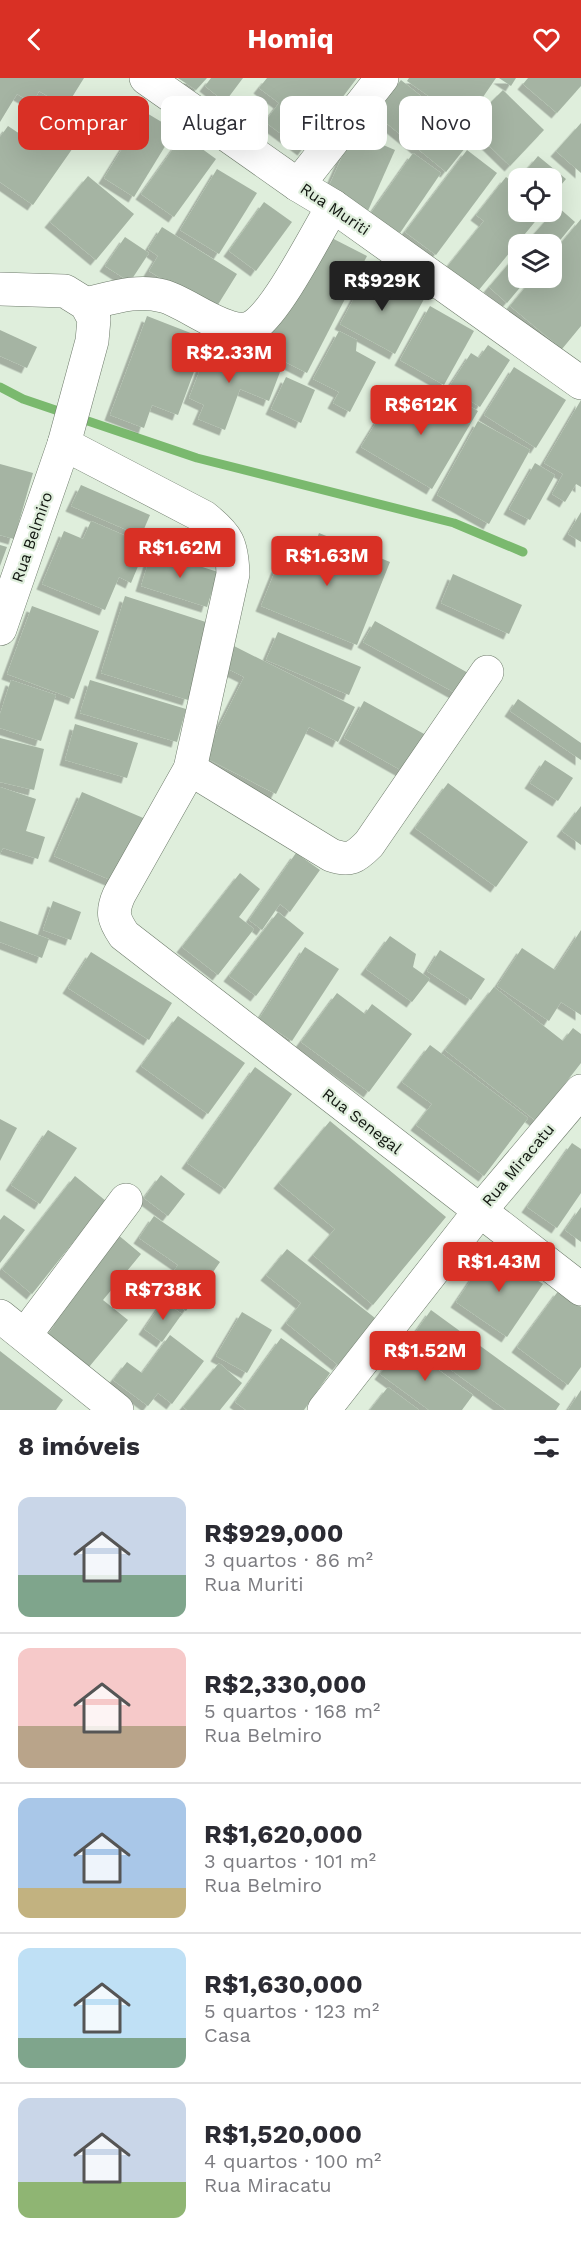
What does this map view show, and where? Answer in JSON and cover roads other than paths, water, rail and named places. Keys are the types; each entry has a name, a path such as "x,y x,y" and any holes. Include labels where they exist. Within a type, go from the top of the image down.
{"street":[{"name":"Rua Muriti","path":"146,78 298,185 333,206 581,383"},
{"path":"298,185 382,78"},
{"path":"0,289 65,291 86,304 136,292 164,296 234,330 254,326 271,310 333,206"},
{"name":"Rua Belmiro","path":"0,629 64,444 92,341 94,319 86,304"},
{"path":"64,444 204,517 222,531 232,550 232,574 190,769 331,855 344,860 355,858 369,844 487,672"},
{"name":"Rua Senegal","path":"190,769 113,908 113,919 124,935 581,1289"},
{"name":"Rua Miracatu","path":"324,1410 479,1212 581,1091"},
{"path":"117,1410 12,1326 126,1200"}],"waterway":[{"path":"0,387 23,399 197,458 454,523 523,552"}]}
